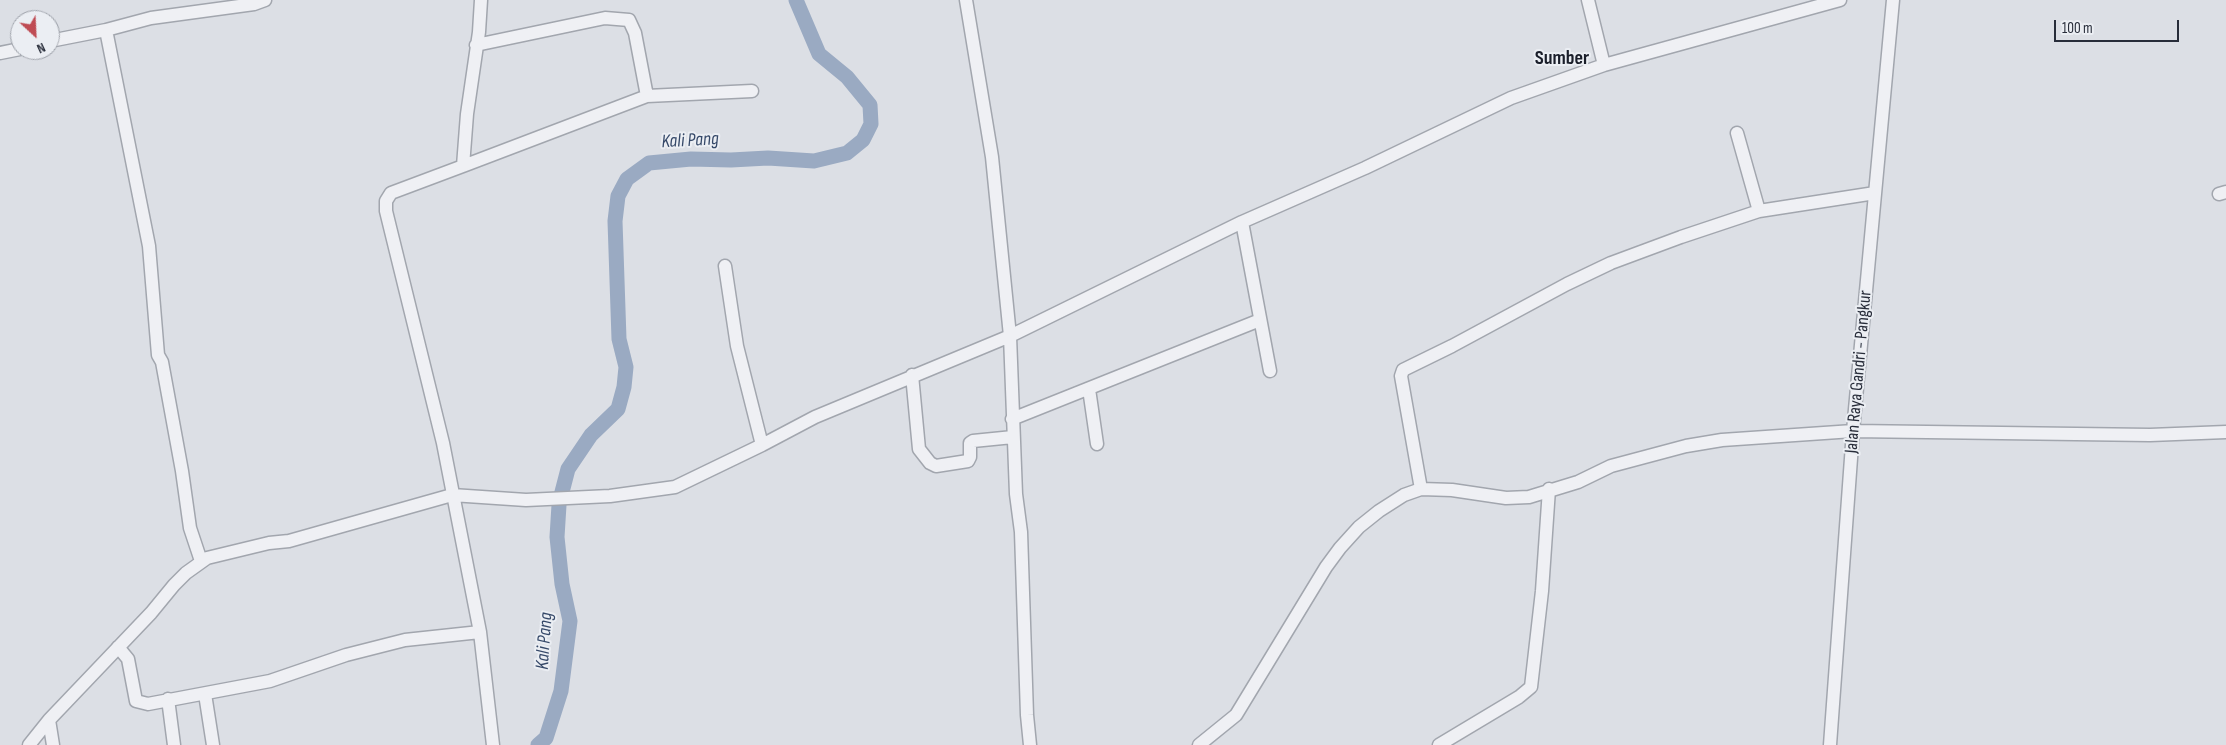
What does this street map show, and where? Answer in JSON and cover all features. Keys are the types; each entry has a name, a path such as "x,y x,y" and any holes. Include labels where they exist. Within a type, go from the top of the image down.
{"street":[{"path":"60,39 106,30 151,18 254,4 265,0"},
{"path":"463,166 481,0"},
{"path":"966,0 992,157 1010,336 1012,419 1016,494 1021,532 1027,715 1030,745"},
{"path":"1588,0 1604,65"},
{"path":"29,745 49,720 186,573 201,561 269,543 289,541 452,496 526,500 610,496 674,487 762,445 815,417 912,375 1010,336 1242,222 1365,168 1511,98 1604,65 1840,0"},
{"name":"Jalan Raya Gandri - Pangkur","path":"1830,745 1853,431 1893,0"},
{"path":"476,45 605,18 629,20 635,33 647,96"},
{"path":"106,30 149,246 158,355 162,362 190,528 201,561"},
{"path":"493,745 480,632 443,443 386,211 386,201 388,196 398,189 647,96 752,91"},
{"path":"1737,133 1760,210"},
{"path":"1421,490 1401,376 1403,370 1452,346 1567,284 1612,263 1760,210 1875,192"},
{"path":"1242,222 1270,371"},
{"path":"726,266 737,346 762,445"},
{"path":"1012,419 1089,390 1260,320"},
{"path":"912,375 918,449 930,463 936,466 968,461 970,458 970,443 1014,437"},
{"path":"1089,390 1097,444"},
{"path":"1203,744 1236,715 1326,567 1340,548 1359,527 1379,510 1404,495 1421,490 1452,490 1506,498 1529,498 1549,489 1578,482 1610,466 1686,446 1722,440 1853,431 2150,435 2226,432"},
{"path":"1439,745 1520,697 1531,686 1542,591 1549,489"},
{"path":"118,647 128,660 137,702 148,704 270,681 346,655 405,640 480,632"},
{"path":"205,694 213,745"},
{"path":"168,700 174,745"},
{"path":"49,720 52,745"}],"waterway":[{"name":"Kali Pang","path":"562,492 568,469 591,435 618,409 624,387 626,367 619,339 615,221 618,196 627,179 649,163 691,159 731,160 768,158 814,161 847,153 863,140 871,124 870,105 847,77 819,54 796,0"},
{"name":"Kali Pang","path":"538,745 546,738 561,691 570,621 562,584 557,537 559,505"}],"district":[{"name":"Sumber","path":"1562,59"}]}
